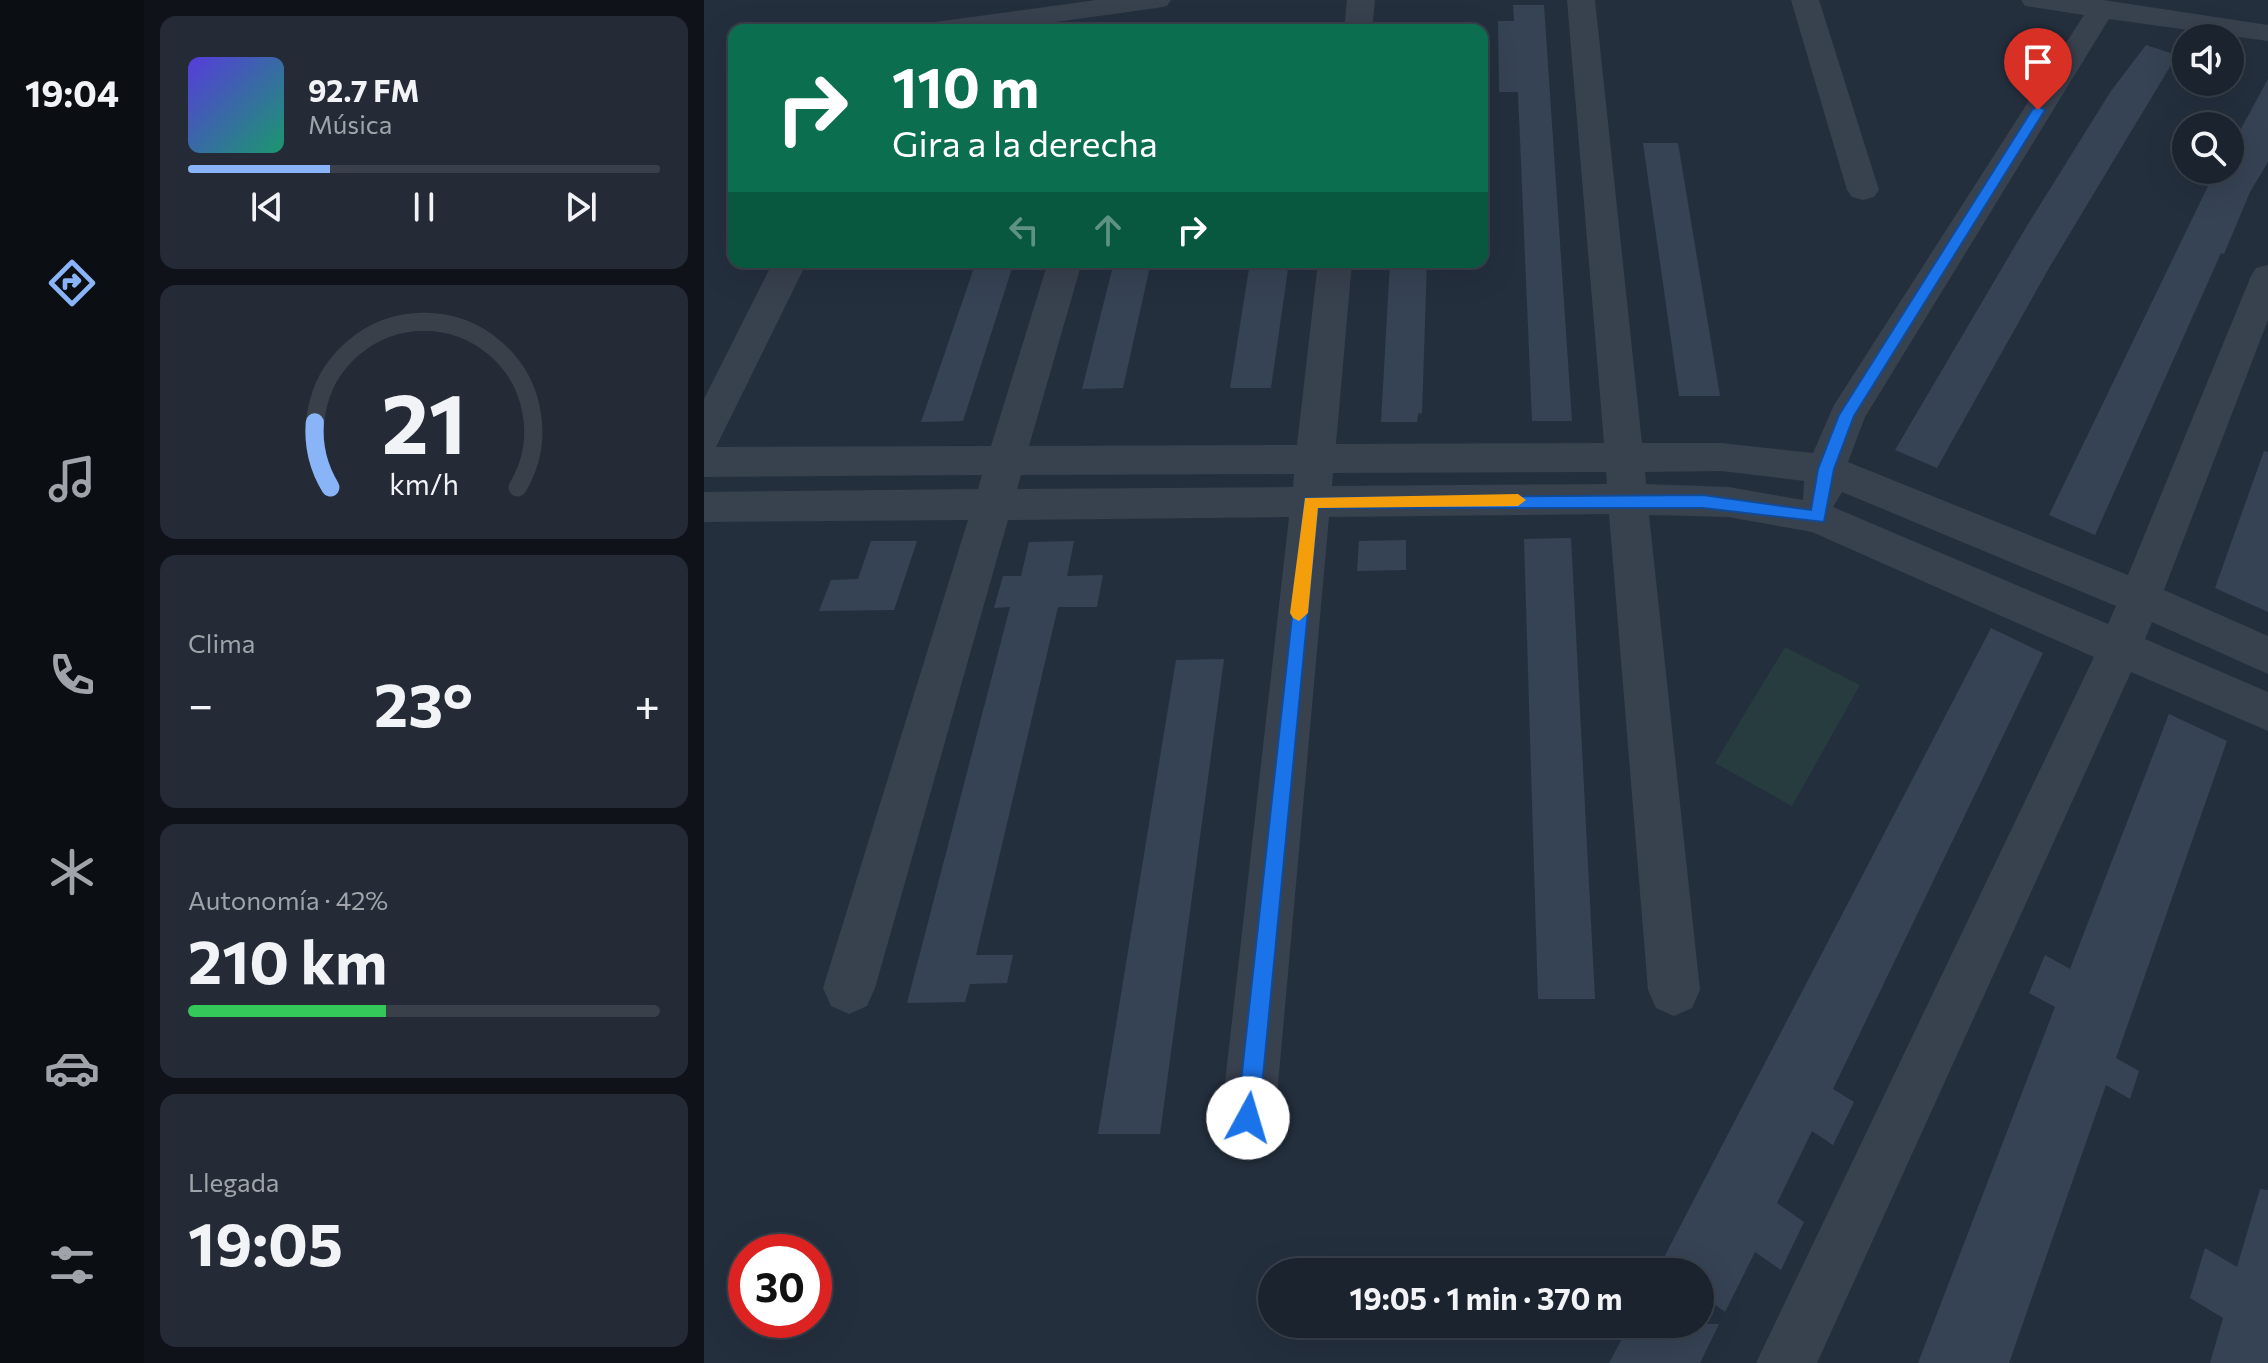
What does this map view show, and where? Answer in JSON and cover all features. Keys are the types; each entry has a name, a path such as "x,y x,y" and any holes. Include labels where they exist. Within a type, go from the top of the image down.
{"street":[{"path":"1359,24 1361,0"},
{"path":"1581,0 1674,990"},
{"path":"1805,0 1863,190"},
{"path":"2035,0 2268,32"},
{"path":"2247,0 2268,32"},
{"path":"979,24 1150,1"},
{"path":"1137,24 1150,1"},
{"path":"1818,518 1826,469 1847,415 2102,8"},
{"path":"704,437 787,268"},
{"path":"849,988 1063,268"},
{"path":"1248,1118 1334,268"},
{"path":"1786,1363 2121,646 2268,276"},
{"path":"704,462 1721,457 1826,469 2138,597 2268,656"},
{"path":"704,507 1628,499 1728,502 1818,518 2121,646 2268,712"}],"green space":[{"path":"1785,647 1860,685 1792,806 1715,763"}],"building":[{"path":"1513,5 1544,5 1572,421 1532,421 1518,92 1499,92 1498,21 1514,21"},
{"path":"2146,45 2172,53 2172,63 2049,268 1937,468 1895,450 2025,229 2111,91"},
{"path":"2268,79 2268,162 2250,192 2224,254 2221,253 2095,535 2049,515 2209,184 2244,184 2244,123"},
{"path":"1643,143 1678,143 1720,396 1679,396"},
{"path":"974,268 1012,268 963,421 921,422"},
{"path":"1112,268 1150,268 1123,388 1082,389"},
{"path":"1249,268 1288,268 1271,388 1230,388"},
{"path":"1390,268 1427,268 1422,413 1418,414 1417,422 1381,422"},
{"path":"2264,451 2268,452 2268,612 2215,588"},
{"path":"1571,538 1595,999 1538,999 1524,539"},
{"path":"1406,540 1406,570 1357,571 1359,541"},
{"path":"871,541 917,541 894,610 819,611 831,580 858,579"},
{"path":"1074,541 1067,576 1103,575 1097,607 1058,607 976,955 1013,955 1007,983 970,984 965,1002 907,1003 1010,607 994,608 1003,576 1021,576 1029,542"},
{"path":"1991,628 2043,653 1833,1089 1854,1102 1833,1145 1812,1131 1777,1203 1804,1222 1781,1270 1755,1252 1725,1312 1714,1304 1714,1258 1664,1258"},
{"path":"1224,659 1160,1134 1098,1134 1176,660"},
{"path":"2169,714 2227,741 2116,1058 2139,1071 2130,1099 2106,1085 2009,1363 1918,1363 2055,1007 2029,993 2045,955 2070,969"},
{"path":"2260,1189 2268,1190 2268,1363 2210,1363 2223,1318 2190,1298 2205,1248 2237,1267"},
{"path":"1622,1338 1712,1338 1700,1363 1609,1363"}],"slow traffic":[{"path":"1299,613 1311,502 1518,500"}],"route":[{"path":"1248,1118 1311,502 1703,501 1728,502 1818,518 1826,469 1847,415 2038,110"}]}
